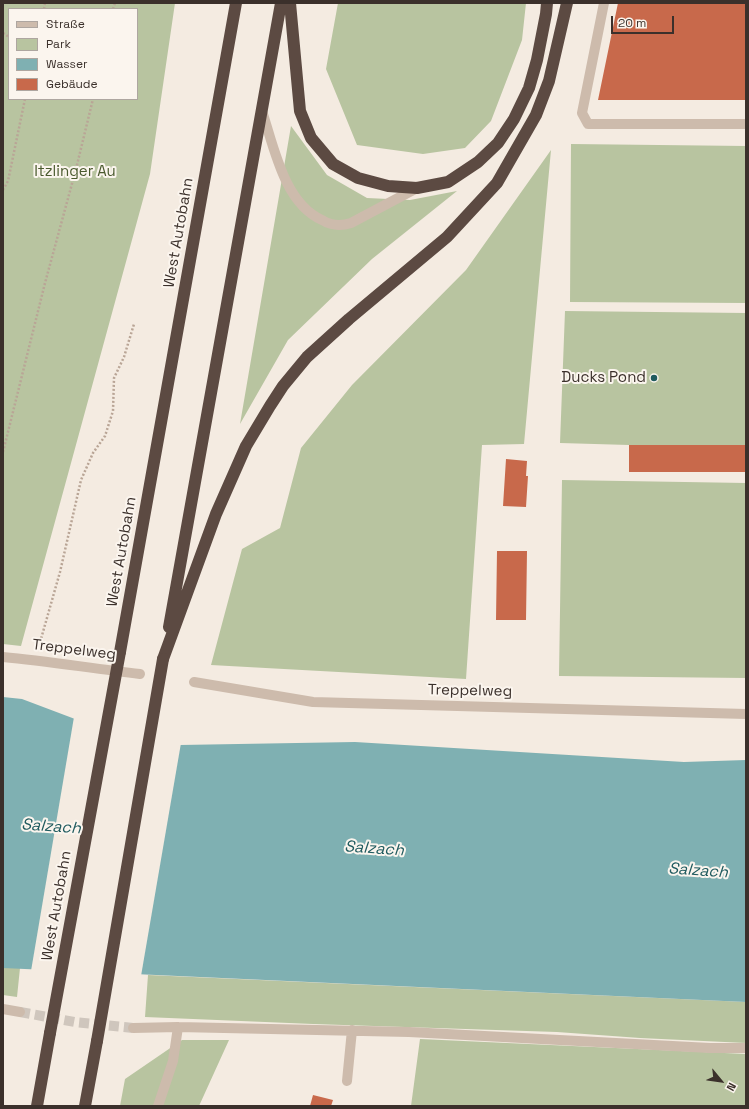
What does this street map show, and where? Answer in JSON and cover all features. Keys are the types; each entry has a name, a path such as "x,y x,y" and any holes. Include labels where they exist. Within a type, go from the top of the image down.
{"highway":[{"name":"West Autobahn","path":"37,1106 236,3"},
{"path":"85,1106 163,659 281,3"},
{"path":"290,3 300,112 310,138 333,164 358,178 388,186 417,188 448,182 478,162 498,143 514,119 528,88 537,60 547,3"},
{"path":"163,659 216,514 246,446 270,406 283,386 307,357 349,319 447,238 497,183 536,115 549,81 567,3"}],"lane":[{"path":"604,3 582,113 588,124 746,124"},
{"path":"262,111 279,164 289,189 300,205 317,218 329,224 340,225 352,223 417,188"},
{"name":"Treppelweg","path":"3,657 140,674"},
{"name":"Treppelweg","path":"194,682 313,702 746,714"},
{"path":"3,1009 20,1012"},
{"path":"133,1028 178,1027 352,1030 710,1048 746,1048"},
{"path":"158,1106 173,1062 178,1027"},
{"path":"347,1081 352,1030"}],"path":[{"path":"3,190 8,181 25,100"},
{"path":"3,452 93,100"},
{"path":"35,660 60,572 81,480 93,453 104,436 113,411 114,378 124,357 134,324"}],"green space":[{"name":"Itzlinger Au","path":"3,3 175,3 150,174 21,646 3,644"},
{"path":"338,3 526,3 522,40 491,121 465,148 423,154 357,145 326,69"},
{"path":"291,126 327,175 367,198 410,200 457,191 372,259 288,340 240,424"},
{"path":"571,144 746,146 746,303 570,302"},
{"path":"551,150 524,444 482,445 466,679 211,665 242,549 280,528 301,448 352,385 466,270"},
{"name":"Ducks Pond","path":"565,311 746,313 746,445 629,445 560,443"},
{"path":"562,480 746,483 746,678 559,676"},
{"path":"3,968 20,968 17,997 3,995"},
{"path":"148,975 746,1002 746,1043 557,1032 145,1017"},
{"path":"420,1039 746,1054 746,1106 411,1106"},
{"path":"182,1040 229,1040 199,1106 120,1106 125,1079"}],"water":[{"name":"Salzach","path":"3,697 22,699 75,719 180,745 355,742 684,762 746,760 746,1002 3,968"}],"pier":[{"path":"74,717 181,743 141,976 31,971"}],"building":[{"path":"618,3 746,3 746,100 598,100"},
{"path":"629,445 746,445 746,472 629,472"},
{"path":"506,459 527,461 526,476 528,476 526,507 503,506"},
{"path":"497,551 527,551 526,620 496,620"},
{"path":"313,1095 333,1100 331,1106 310,1106"}],"tunnel":[{"path":"20,1012 75,1022 133,1028"}],"place":[{"name":"Ducks Pond","path":"654,378"}]}
